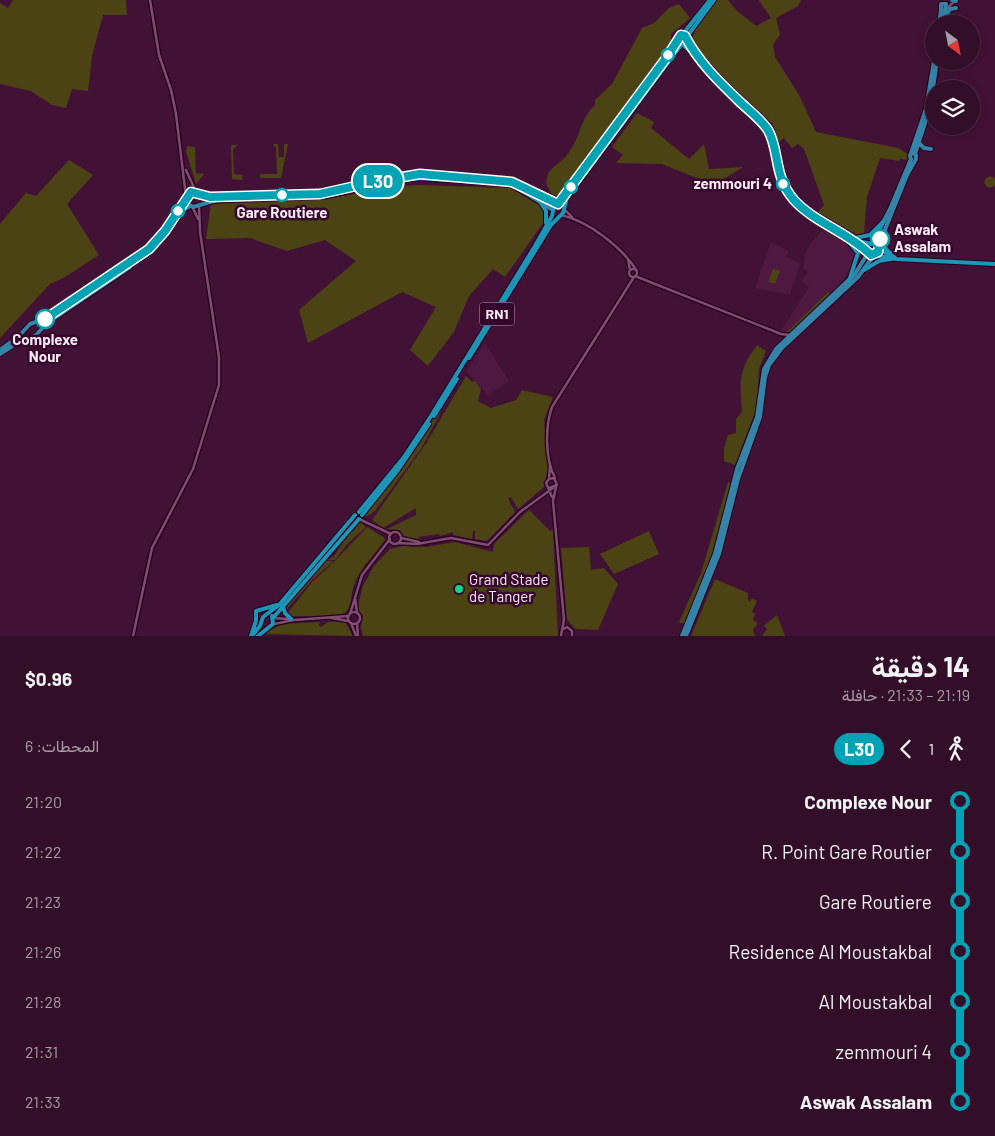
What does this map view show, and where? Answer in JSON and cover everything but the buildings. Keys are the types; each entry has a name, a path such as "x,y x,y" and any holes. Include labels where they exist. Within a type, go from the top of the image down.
{"highway":[{"name":"RN1","path":"273,618 281,605 359,516 415,446 564,208 567,198 682,45 685,37 710,0"},
{"name":"RN1","path":"685,37 714,0"},
{"name":"RN1","path":"359,516 404,457 431,416 546,227 553,211 677,42 677,37 685,37"},
{"path":"685,37 700,61"},
{"path":"677,42 700,61 765,126 771,137 780,176 792,197 808,212 853,239 868,252 875,255 895,259 995,264"},
{"path":"539,200 546,212 546,227"},
{"path":"558,204 564,208"},
{"path":"553,211 559,215"},
{"path":"853,239 870,235 884,222"},
{"path":"839,231 858,254 849,281"},
{"path":"881,236 884,247 895,259"},
{"path":"853,239 872,244 895,259"},
{"path":"868,252 872,244"},
{"path":"875,255 878,247"},
{"path":"864,270 879,261 895,259"},
{"name":"RN1","path":"252,636 262,623 263,617 281,605"},
{"path":"252,636 256,621 256,611 281,605 285,614 292,619"},
{"path":"258,636 273,624 273,618 268,615"},
{"path":"262,623 267,627"}],"main road":[{"path":"946,15 950,9 956,8"},
{"path":"878,247 914,154 934,70"},
{"path":"914,154 930,108 935,70"},
{"path":"919,143 924,148 931,149"},
{"path":"872,244 912,160"},
{"path":"0,350 15,340 32,323 44,320 136,260 159,238 191,192 197,192 210,197 325,194 374,182 420,174 512,182 558,204"},
{"path":"0,354 36,335 47,322 144,256 167,233 183,210 191,206 217,200 326,196 375,184 417,178 511,184 539,200 553,211"},
{"path":"197,192 201,196 200,204"},
{"path":"186,198 191,206"},
{"path":"682,636 715,554 737,469 757,416 764,368 772,354 860,269 868,252"},
{"path":"686,636 717,560 738,479 760,417 765,377 770,365 782,348 864,270 875,255"},
{"path":"32,323 38,326 36,335"},
{"path":"26,327 28,335 36,335"}],"street":[{"path":"150,0 158,55 171,90 176,114 184,166 186,198"},
{"path":"944,5 955,0"},
{"path":"184,166 197,192"},
{"path":"133,636 152,548 192,469 219,386 219,357 199,220 200,204"},
{"path":"191,206 199,220"},
{"path":"564,208 575,220"},
{"path":"559,215 575,220 618,246 645,281"},
{"path":"627,257 630,270 627,284"},
{"path":"630,270 637,271"},
{"path":"561,636 564,620 554,501 549,478 548,427 552,407 627,284 635,277 637,271"},
{"path":"629,274 781,334 792,335"},
{"path":"781,334 782,344"},
{"path":"382,550 398,543 420,543 453,538 488,545 519,513 557,482 550,464"},
{"path":"549,478 554,478"},
{"path":"538,498 551,487"},
{"path":"551,487 554,501"},
{"path":"359,516 391,534 397,532 402,538 420,543"},
{"path":"376,527 394,544"},
{"path":"357,636 350,622 355,595 365,571 390,539 391,534"},
{"path":"398,543 402,538"},
{"path":"355,595 357,613 360,619 357,623 357,636"},
{"path":"273,618 328,618 357,613"},
{"path":"328,618 357,623"},
{"path":"273,624 292,619"},
{"path":"564,620 572,631 572,636"},
{"path":"562,630 569,628"}],"shaded area":[{"path":"13,0 126,0 127,15 103,15 92,56 88,91 72,89 66,108 52,105 31,91 0,84 0,3 8,8"},
{"path":"717,0 728,0 737,11 756,26 771,18 759,0 801,0 798,6 776,18 780,35 773,44 775,57 799,95 816,132 898,148 908,154 907,160 900,159 899,161 880,158 867,197 864,234 859,236 818,212 824,205 804,149 798,144 792,148 784,138 779,142 773,124 727,81 701,52 692,38 697,27"},
{"path":"679,4 690,18 671,34 671,42 559,195 553,195 547,185 548,174 565,157 575,143 586,116 595,105 595,100 612,84 642,28 654,23 669,8"},
{"path":"637,113 654,122 651,128 689,159 704,144 709,169 743,167 714,185 662,164 616,163 623,155 612,147"},
{"path":"273,144 278,144 279,157 284,157 284,144 288,144 281,178 260,178 260,174 277,174 276,148"},
{"path":"231,145 238,145 233,149 234,174 243,175 242,180 232,179"},
{"path":"187,146 195,147 196,173 204,174 196,184 186,151"},
{"path":"69,160 93,175 67,204 99,255 65,277 50,284 0,338 0,224 26,193 36,196"},
{"path":"990,176 996,182 990,188 984,182"},
{"path":"419,185 510,188 539,205 548,216 505,277 493,269 469,296 454,332 428,366 410,350 436,307 402,292 308,343 299,310 356,261 325,240 287,251 250,238 206,239 211,204 324,200 387,187"},
{"path":"825,228 847,242 857,252 852,267 837,288 831,293 827,292 786,333 781,331 809,287 801,281 808,272 803,268 805,255 809,245"},
{"path":"771,242 789,251 786,257 800,263 790,295 755,288"},
{"path":"773,269 780,271 775,284 768,282"},
{"path":"828,292 831,293 789,333 786,333"},
{"path":"485,343 509,381 488,396 466,371"},
{"path":"757,345 766,351 759,369 757,407 735,465 724,461 724,448 728,435 736,433 736,419 742,412 741,384 743,369"},
{"path":"466,376 472,382 475,381 481,389 478,401 491,408 516,400 522,390 553,397 544,420 548,470 544,487 518,509 511,497 508,498 515,512 487,541 475,539 475,531 473,531 472,539 453,535 453,532 440,536 439,534 418,537 420,540 406,539 400,530 387,529 416,515 416,508 383,528 372,520 427,442"},
{"path":"440,409 441,412 421,449 375,511 366,517 365,515 400,471"},
{"path":"728,482 731,483 710,563 716,549 684,624 679,622 701,573"},
{"name":"Grand Stade de Tanger","path":"529,510 550,531 553,530 558,636 363,636 361,627 363,616 358,610 358,605 363,586 374,566 390,549 403,546 426,547 455,542 493,552 494,544"},
{"path":"360,522 366,527 348,543 335,560 328,560 334,556 342,544 341,550 343,542"},
{"path":"367,527 385,540 359,574 347,611 339,615 326,616 290,616 287,614 312,582"},
{"path":"649,531 659,554 614,574 600,554"},
{"path":"589,547 591,570 604,568 618,584 598,630 575,629 567,619 561,548"},
{"path":"326,561 334,561 313,579 286,610 285,607"},
{"path":"715,579 748,593 748,600 750,601 752,598 757,601 752,612 755,614 753,620 758,623 753,630 755,636 691,636"},
{"path":"777,615 785,636 762,636 767,629 764,626"},
{"path":"320,622 319,625 321,627 328,622 345,622 353,636 265,634 281,624"}],"bus line":[{"name":"L30","path":"45,319 136,260 149,249 165,231 188,194 192,191 210,197 320,194 420,174 508,181 516,183 558,204 667,57 677,42 679,35 685,36 700,61 765,126 771,137 780,176 786,189 795,201 810,214 854,240 871,255 878,253 880,239"}],"place":[{"name":"zemmouri 4","path":"783,184"},
{"name":"Gare Routiere","path":"282,195"},
{"name":"Aswak Assalam","path":"880,239"},
{"name":"Complexe Nour","path":"45,319"},
{"name":"Grand Stade de Tanger","path":"459,589"}]}
